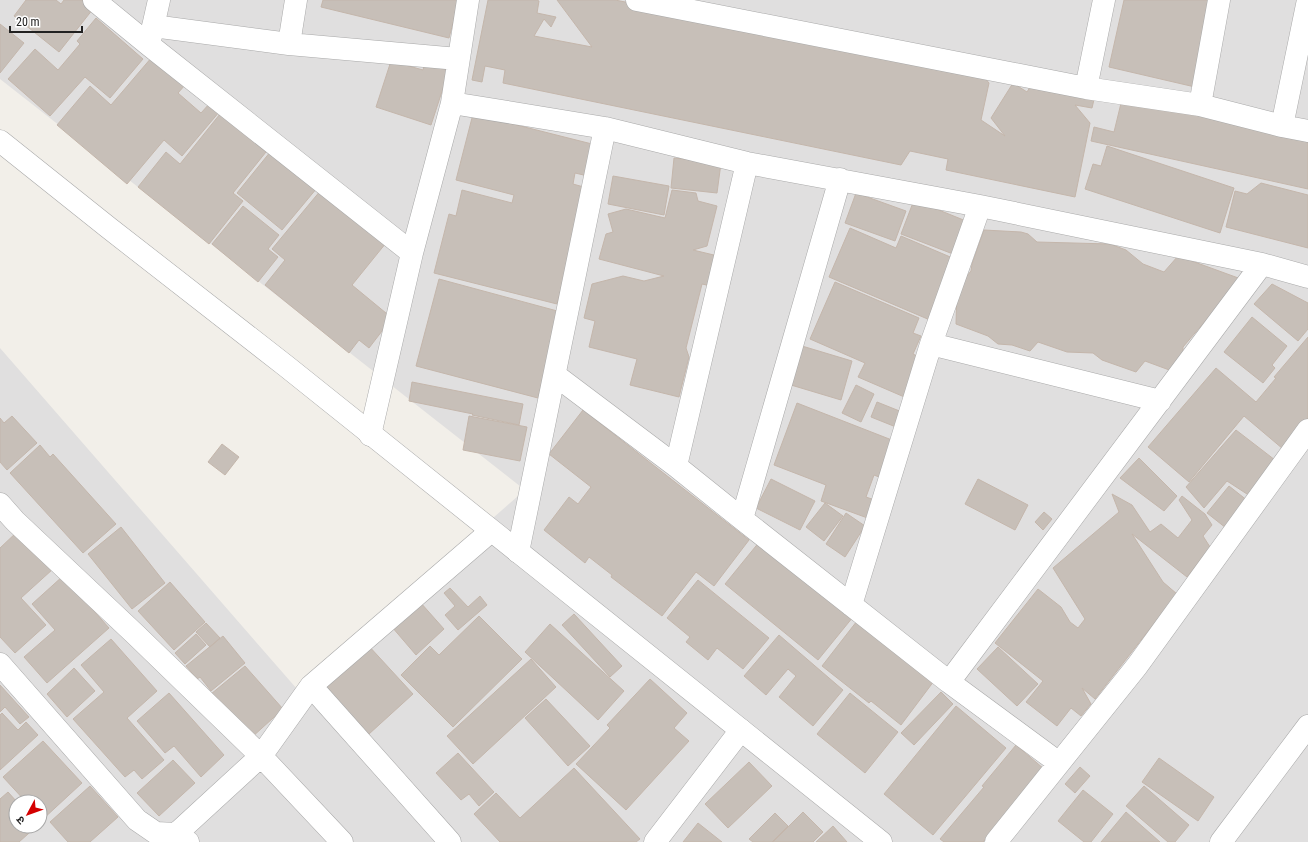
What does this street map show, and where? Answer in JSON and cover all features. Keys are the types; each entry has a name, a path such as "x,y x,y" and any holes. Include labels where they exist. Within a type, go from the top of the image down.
{"street":[{"path":"94,0 151,35 412,253"},
{"path":"151,35 159,0"},
{"path":"289,44 296,0"},
{"path":"370,435 412,253 452,103 468,0"},
{"path":"637,0 1086,88 1200,105 1282,126 1308,131"},
{"path":"1086,88 1104,0"},
{"path":"1200,105 1220,0"},
{"path":"1282,126 1308,0"},
{"path":"151,35 289,44 458,59"},
{"path":"452,103 605,128 747,163 980,206 1262,264 1308,277"},
{"path":"518,552 605,128"},
{"path":"0,141 108,228 286,366 370,435 881,842"},
{"path":"676,466 747,163"},
{"path":"742,519 840,179"},
{"path":"851,604 931,344 980,206"},
{"path":"949,682 1262,264"},
{"path":"931,344 1160,401"},
{"path":"555,375 676,466 949,682 1059,764"},
{"path":"996,842 1137,666 1308,430"},
{"path":"0,504 20,526 136,635 261,756 342,842"},
{"path":"0,664 137,820 156,833 182,838 261,756 312,686 491,531"},
{"path":"312,686 450,842"},
{"path":"1221,842 1308,726"},
{"path":"655,842 741,730"}],"shaded area":[{"path":"0,0 1308,0 1308,842 0,842 0,348 297,689 525,490 0,79"}],"building":[{"path":"26,0 56,0 61,4 64,0 82,0 93,9 59,52 14,16"},
{"path":"323,0 459,0 449,38 321,7"},
{"path":"488,0 537,0 539,1 537,13 556,17 551,27 544,19 534,36 592,47 557,0 615,0 979,71 989,83 981,120 1005,136 991,118 1013,83 1027,92 1035,79 1096,91 1092,108 1075,105 1090,123 1075,197 946,170 948,159 910,151 901,165 503,83 505,70 485,66 482,82 472,80"},
{"path":"1124,0 1212,0 1195,87 1109,67"},
{"path":"96,18 143,59 110,98 85,77 50,116 8,79 35,49 58,70 80,44 77,41"},
{"path":"0,24 24,43 0,73"},
{"path":"152,57 185,85 178,93 201,113 210,103 220,111 182,156 164,140 127,184 57,125 90,86 111,105"},
{"path":"391,61 423,70 425,63 449,70 431,125 376,107"},
{"path":"1123,95 1308,139 1308,189 1091,141 1094,127 1114,132"},
{"path":"220,114 266,152 233,193 243,201 209,244 138,187 166,152 180,164"},
{"path":"473,114 596,145 588,176 575,173 573,184 587,188 557,304 434,273 449,214 456,216 462,190 512,203 514,195 456,180"},
{"path":"1107,146 1234,188 1220,233 1085,189 1093,164 1101,166"},
{"path":"271,151 317,188 282,230 237,193"},
{"path":"674,158 721,163 717,193 671,188"},
{"path":"613,176 669,186 664,215 608,204"},
{"path":"1261,183 1308,195 1308,248 1226,227 1235,191 1247,194"},
{"path":"321,190 386,243 352,285 392,318 369,348 359,340 349,353 265,285 285,260 272,249"},
{"path":"672,190 696,193 698,201 717,206 707,246 693,250 718,256 711,286 702,284 686,348 689,357 679,397 630,385 637,359 589,347 595,321 584,318 592,284 623,276 644,281 664,276 599,259 606,234 613,232 608,214 626,209 665,218"},
{"path":"856,193 906,211 895,241 845,223"},
{"path":"914,200 966,221 953,254 901,234"},
{"path":"243,206 279,235 268,249 278,257 258,282 212,244"},
{"path":"850,228 896,248 901,236 955,259 930,320 829,277"},
{"path":"984,230 1021,232 1028,234 1037,242 1110,244 1126,250 1143,264 1164,272 1178,256 1241,279 1183,347 1183,357 1172,371 1145,361 1136,372 1102,360 1093,353 1067,352 1038,342 1030,351 1012,345 998,344 988,336 956,324 957,288 971,271"},
{"path":"439,279 561,312 538,398 416,366"},
{"path":"835,282 919,318 913,333 921,336 913,354 925,360 909,399 858,377 865,363 810,339"},
{"path":"1272,284 1308,303 1308,329 1298,341 1254,304"},
{"path":"1252,317 1287,346 1272,365 1275,368 1263,383 1224,352"},
{"path":"1308,337 1308,419 1283,449 1244,416 1189,482 1148,447 1216,368 1256,402 1276,378 1274,377"},
{"path":"802,346 852,361 841,400 791,385"},
{"path":"412,382 523,404 519,425 409,401"},
{"path":"856,385 874,394 861,422 842,413"},
{"path":"877,402 907,414 901,429 871,417"},
{"path":"797,403 897,442 879,477 874,475 866,497 880,502 873,520 821,501 826,485 774,465"},
{"path":"583,410 749,540 714,586 696,572 662,616 611,577 612,575 589,557 585,563 544,530 569,497 578,504 591,487 549,454"},
{"path":"12,416 37,443 7,470 0,462 0,418 4,423"},
{"path":"469,416 527,427 520,461 463,450"},
{"path":"1236,430 1275,460 1250,496 1227,481 1204,508 1186,487"},
{"path":"222,444 239,457 225,475 208,462"},
{"path":"40,445 50,457 53,454 116,524 83,553 10,473"},
{"path":"1139,458 1177,496 1164,511 1120,478"},
{"path":"771,479 815,501 800,530 756,508"},
{"path":"978,479 1028,505 1015,530 965,504"},
{"path":"1229,486 1248,501 1226,528 1207,513"},
{"path":"1112,494 1132,505 1150,532 1161,524 1178,538 1192,520 1179,500 1182,496 1205,514 1212,525 1203,536 1210,547 1187,577 1132,534 1163,582 1177,594 1095,699 1082,688 1091,704 1081,716 1071,708 1057,726 1026,702 1043,681 995,643 1038,589 1061,607 1070,622 1078,628 1085,619 1053,568 1119,512"},
{"path":"825,503 843,516 824,541 806,527"},
{"path":"1044,512 1052,519 1043,530 1035,522"},
{"path":"846,513 865,526 845,557 826,544"},
{"path":"121,527 165,583 132,609 88,554"},
{"path":"18,531 53,569 21,598 46,625 15,653 0,637 0,548"},
{"path":"760,541 853,617 818,660 725,584"},
{"path":"63,576 109,628 47,683 24,657 55,630 32,604"},
{"path":"698,580 769,638 743,669 717,648 708,660 686,642 690,637 667,618"},
{"path":"170,582 205,622 174,650 138,611"},
{"path":"450,588 468,607 480,596 487,605 458,630 445,615 455,606 444,593"},
{"path":"420,602 444,629 416,655 392,627"},
{"path":"574,614 622,666 610,677 562,625"},
{"path":"479,616 522,659 453,727 401,675 430,646 439,655"},
{"path":"857,621 934,681 901,725 871,701 869,703 822,666"},
{"path":"206,623 220,638 210,647 196,632"},
{"path":"550,624 624,691 598,720 525,652"},
{"path":"196,634 206,645 185,664 175,653"},
{"path":"779,635 843,690 813,726 779,697 796,676 788,669 766,695 744,676"},
{"path":"223,636 245,663 211,691 200,677 197,679 186,666"},
{"path":"111,639 157,691 127,718 164,760 142,779 134,770 125,777 73,719 104,692 81,665"},
{"path":"367,644 413,694 369,734 323,684"},
{"path":"998,647 1038,684 1017,706 977,669"},
{"path":"531,659 556,687 473,764 447,736"},
{"path":"245,666 283,709 251,738 211,694"},
{"path":"74,668 95,691 67,717 47,694"},
{"path":"650,679 687,713 674,728 689,741 626,810 576,764 610,728 607,725"},
{"path":"0,685 29,717 20,724 5,707 0,712"},
{"path":"941,692 953,704 914,745 901,733"},
{"path":"169,693 224,755 201,777 174,746 165,753 137,721"},
{"path":"850,693 898,732 865,773 817,734"},
{"path":"546,699 590,746 568,766 525,718"},
{"path":"956,706 1006,748 933,835 884,794"},
{"path":"2,713 18,730 26,722 38,735 0,770 0,715"},
{"path":"43,741 82,783 48,814 48,794 19,794 3,777"},
{"path":"1016,745 1044,769 983,842 944,842 940,839 984,787 982,786"},
{"path":"458,753 494,792 479,806 469,794 461,800 436,773"},
{"path":"1159,758 1214,797 1198,821 1142,782"},
{"path":"173,760 195,783 159,816 137,793"},
{"path":"749,762 772,786 728,828 705,804"},
{"path":"1080,767 1090,776 1075,793 1065,784"},
{"path":"574,768 640,839 636,842 500,842 474,814 496,793 520,818"},
{"path":"90,786 118,817 90,842 68,842 50,822"},
{"path":"1144,786 1189,825 1175,842 1168,842 1126,806"},
{"path":"1083,790 1113,814 1091,842 1084,842 1058,821"},
{"path":"8,792 10,794 8,794 8,834 28,834 19,842 0,842 0,799"},
{"path":"803,812 823,832 813,842 773,842"},
{"path":"1126,812 1160,842 1101,842"},
{"path":"775,813 788,826 772,842 753,842 749,839"},
{"path":"698,823 722,842 683,842"},
{"path":"833,826 847,842 816,842"}]}
